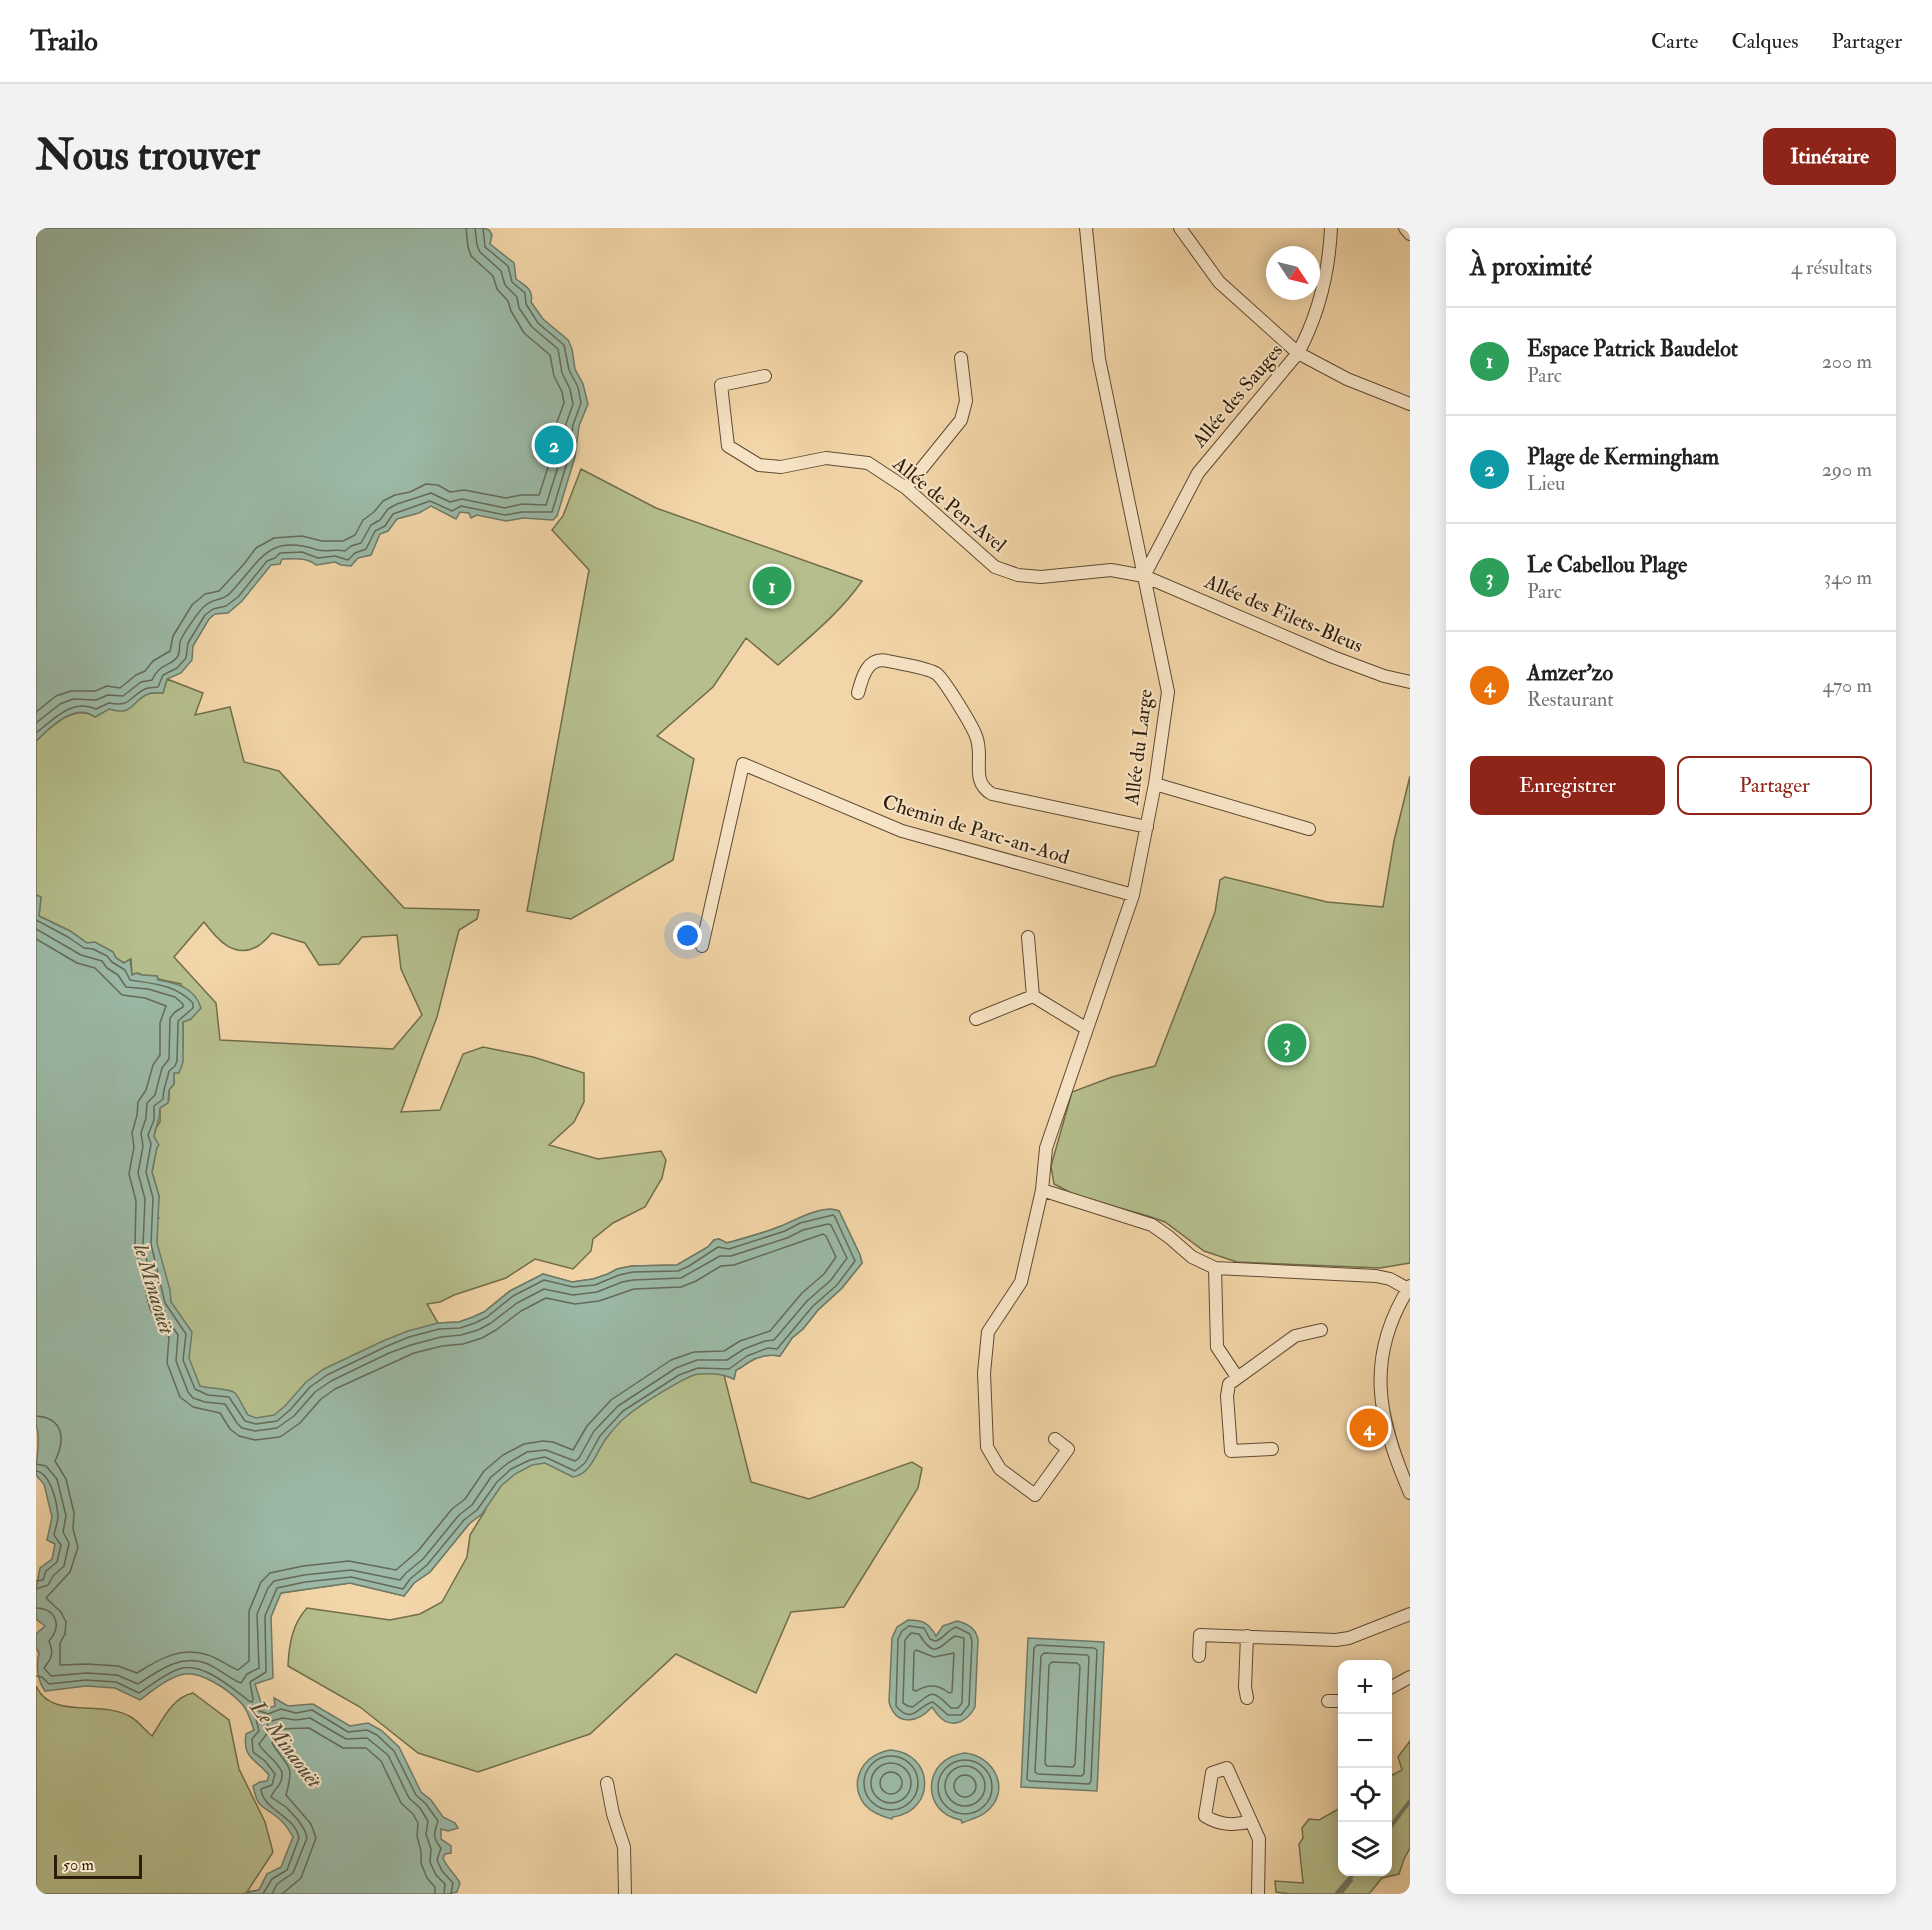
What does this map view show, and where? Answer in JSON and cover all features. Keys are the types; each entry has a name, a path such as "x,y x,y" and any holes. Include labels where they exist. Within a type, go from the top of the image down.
{"street":[{"name":"Allée du Large","path":"1054,1439 1068,1449 1035,1495 1000,1469 987,1447 984,1373 988,1332 1021,1282 1042,1190 1046,1148 1133,895 1155,784 1168,692 1099,359 1086,228"},
{"path":"1180,228 1219,282 1299,352 1347,379 1410,404"},
{"name":"Allée des Sauges","path":"1144,576 1198,473 1299,352 1310,330 1329,262 1331,228"},
{"path":"1405,228 1410,234"},
{"path":"906,488 961,420 966,400 961,358"},
{"name":"Allée de Pen-Avel","path":"765,376 722,385 728,446 759,465 781,467 826,458 868,463 906,488 995,567 1018,576 1041,577 1111,570 1144,576"},
{"name":"Allée des Filets-Bleus","path":"1144,576 1333,657 1384,676 1410,682"},
{"path":"858,693 864,671 882,659 932,672 942,680 976,735 979,748 979,780 984,790 992,794 1147,827"},
{"name":"Chemin de Parc-an-Aod","path":"702,946 743,764 902,831 1133,895"},
{"path":"1155,784 1309,829"},
{"path":"1028,937 1033,996"},
{"path":"1033,996 1087,1029"},
{"path":"976,1019 1033,996"},
{"path":"1042,1190 1152,1225 1192,1257 1215,1268 1376,1276 1409,1287 1394,1316 1386,1339 1380,1380 1384,1424 1410,1493"},
{"path":"1215,1268 1217,1347 1237,1377"},
{"path":"1272,1449 1231,1451 1227,1396 1229,1384 1295,1336 1321,1330"},
{"path":"1199,1656 1200,1635 1336,1640 1349,1638 1410,1614"},
{"path":"1247,1636 1245,1687 1247,1698"},
{"path":"1392,1687 1410,1677"},
{"path":"1328,1701 1338,1701"},
{"path":"1251,1821 1239,1825 1212,1821 1205,1816 1212,1773 1227,1768 1251,1821 1259,1839 1258,1894"},
{"path":"606,1783 624,1847 625,1894"}],"green space":[{"path":"581,469 656,508 862,581 833,615 778,665 746,638 713,687 657,736 694,759 673,860 571,919 527,911 589,570 552,530 563,516"},
{"path":"167,679 203,693 195,715 230,707 244,762 279,771 404,908 479,910 477,919 459,930 437,1017 401,1112 440,1110 463,1054 483,1047 533,1057 584,1073 584,1102 574,1122 549,1145 598,1159 661,1151 666,1160 662,1178 645,1207 613,1223 593,1239 591,1251 573,1269 535,1259 506,1278 440,1302 427,1304 438,1323 459,1322 484,1312 510,1291 543,1274 572,1282 593,1279 617,1269 632,1266 677,1265 708,1247 714,1240 719,1239 727,1243 768,1231 818,1211 833,1209 839,1211 862,1263 842,1288 792,1338 780,1356 768,1355 753,1360 736,1370 734,1379 724,1375 751,1482 809,1499 912,1462 922,1468 918,1488 844,1607 791,1612 756,1693 676,1654 590,1734 478,1772 418,1753 360,1707 288,1666 292,1635 307,1608 390,1620 420,1614 442,1602 467,1557 470,1535 486,1509 469,1524 430,1572 414,1583 404,1596 350,1583 281,1593 228,1540 36,924 130,1122 159,1219 157,1212 159,1196 152,1172 157,1147 154,1136 160,1122 160,1108 169,1100 169,1090 174,1084 174,1073 183,1048 183,1022 191,1019 181,984 158,979 157,976 138,973 132,975 131,959 124,963 104,947 87,943 70,931 39,916 41,897 36,895 36,741 63,718 79,713 87,713 95,717 109,708 127,709 150,693 163,693","holes":["204,922 220,941 241,951 258,946 272,933 305,943 319,965 339,964 362,937 397,935 401,969 422,1015 393,1049 220,1040 216,1003 174,957"]},
{"path":"1410,776 1410,1263 1380,1268 1237,1262 1204,1251 1165,1222 1077,1196 1054,1184 1051,1166 1072,1092 1112,1077 1155,1066 1215,912 1220,880 1225,877 1327,902 1383,907 1394,841"},
{"path":"36,1686 43,1697 54,1703 106,1709 131,1717 152,1736 174,1704 193,1693 229,1720 239,1769 265,1822 273,1852 247,1892 259,1890 267,1874 278,1894 36,1894"},
{"path":"1410,1741 1410,1848 1399,1874 1392,1876 1392,1774 1402,1770 1398,1757"},
{"path":"1338,1809 1338,1876 1390,1876 1382,1878 1369,1894 1276,1892 1275,1881 1303,1883 1299,1844 1303,1838 1302,1828 1309,1819 1319,1820"}],"water":[{"path":"36,228 484,228 489,230 492,235 490,244 514,263 516,279 530,291 531,302 543,319 568,340 575,369 583,384 588,404 579,426 575,457 557,516 553,520 523,518 506,521 477,515 471,518 469,513 460,512 456,519 431,506 419,513 397,519 388,531 380,534 371,555 358,558 351,566 335,562 316,565 304,560 282,559 280,564 271,565 242,601 228,613 215,614 209,619 193,646 192,660 181,673 167,679 163,693 148,694 123,711 109,709 95,717 79,712 71,714 48,729 36,741"},
{"path":"36,895 41,897 39,916 70,931 87,943 95,942 113,952 116,958 124,963 130,959 132,975 136,973 157,976 158,980 190,991 201,1008 191,1019 183,1022 183,1062 179,1073 174,1073 174,1084 169,1090 168,1103 160,1108 154,1136 159,1145 152,1172 159,1196 157,1243 171,1302 192,1332 189,1358 200,1386 235,1393 248,1415 256,1418 274,1415 306,1382 324,1369 408,1331 438,1323 459,1322 473,1317 484,1312 510,1291 543,1274 572,1282 593,1279 617,1269 632,1266 677,1265 708,1247 714,1240 719,1239 727,1243 768,1231 810,1214 833,1209 839,1211 860,1255 862,1263 842,1288 792,1338 780,1356 768,1355 753,1360 736,1370 734,1379 717,1374 693,1375 663,1392 621,1421 605,1440 589,1467 579,1475 573,1477 545,1463 532,1465 515,1474 501,1486 482,1514 469,1524 430,1572 414,1583 404,1596 350,1583 281,1593 271,1617 273,1678 255,1684 262,1706 268,1708 275,1706 274,1698 288,1706 313,1704 350,1726 368,1723 381,1730 399,1747 421,1792 431,1800 443,1817 455,1823 458,1828 448,1831 441,1829 441,1839 451,1846 451,1853 445,1854 443,1858 460,1883 457,1892 448,1894 242,1894 259,1890 267,1874 281,1867 293,1837 282,1821 261,1805 257,1799 253,1786 267,1781 269,1775 251,1758 246,1748 246,1734 254,1730 242,1704 214,1682 188,1674 169,1680 140,1700 115,1688 86,1686 45,1691 40,1682 36,1634 45,1626 36,1619 36,1589 40,1568 52,1559 55,1544 47,1540 52,1517 44,1484 36,1475 38,1443 36,1424"},
{"path":"908,1620 925,1623 936,1636 943,1626 957,1621 968,1625 975,1632 978,1640 975,1707 965,1719 957,1723 947,1722 932,1707 920,1716 908,1720 897,1716 892,1710 889,1702 892,1638 897,1627"},
{"path":"1028,1638 1104,1642 1097,1791 1021,1787"},
{"path":"891,1750 905,1754 916,1761 925,1783 923,1794 917,1805 907,1813 892,1819 868,1808 857,1787 858,1778 866,1762 873,1756"},
{"path":"965,1753 976,1756 992,1767 999,1785 994,1804 986,1812 962,1823 961,1820 948,1815 938,1807 931,1786 940,1765 951,1757"}],"waterway":[{"path":"1392,1825 1410,1801"},
{"path":"1336,1894 1352,1876"},
{"path":"1340,1894 1351,1880"}],"place":[{"name":"Plage de Kermingham","path":"554,445"},
{"name":"Espace Patrick Baudelot","path":"772,586"},
{"name":"Le Cabellou Plage","path":"1287,1043"},
{"name":"Amzer’zo","path":"1369,1428"}],"water label":[{"name":"le Minaouët","path":"154,1289"},
{"name":"Le Minaouët","path":"286,1744"}]}
